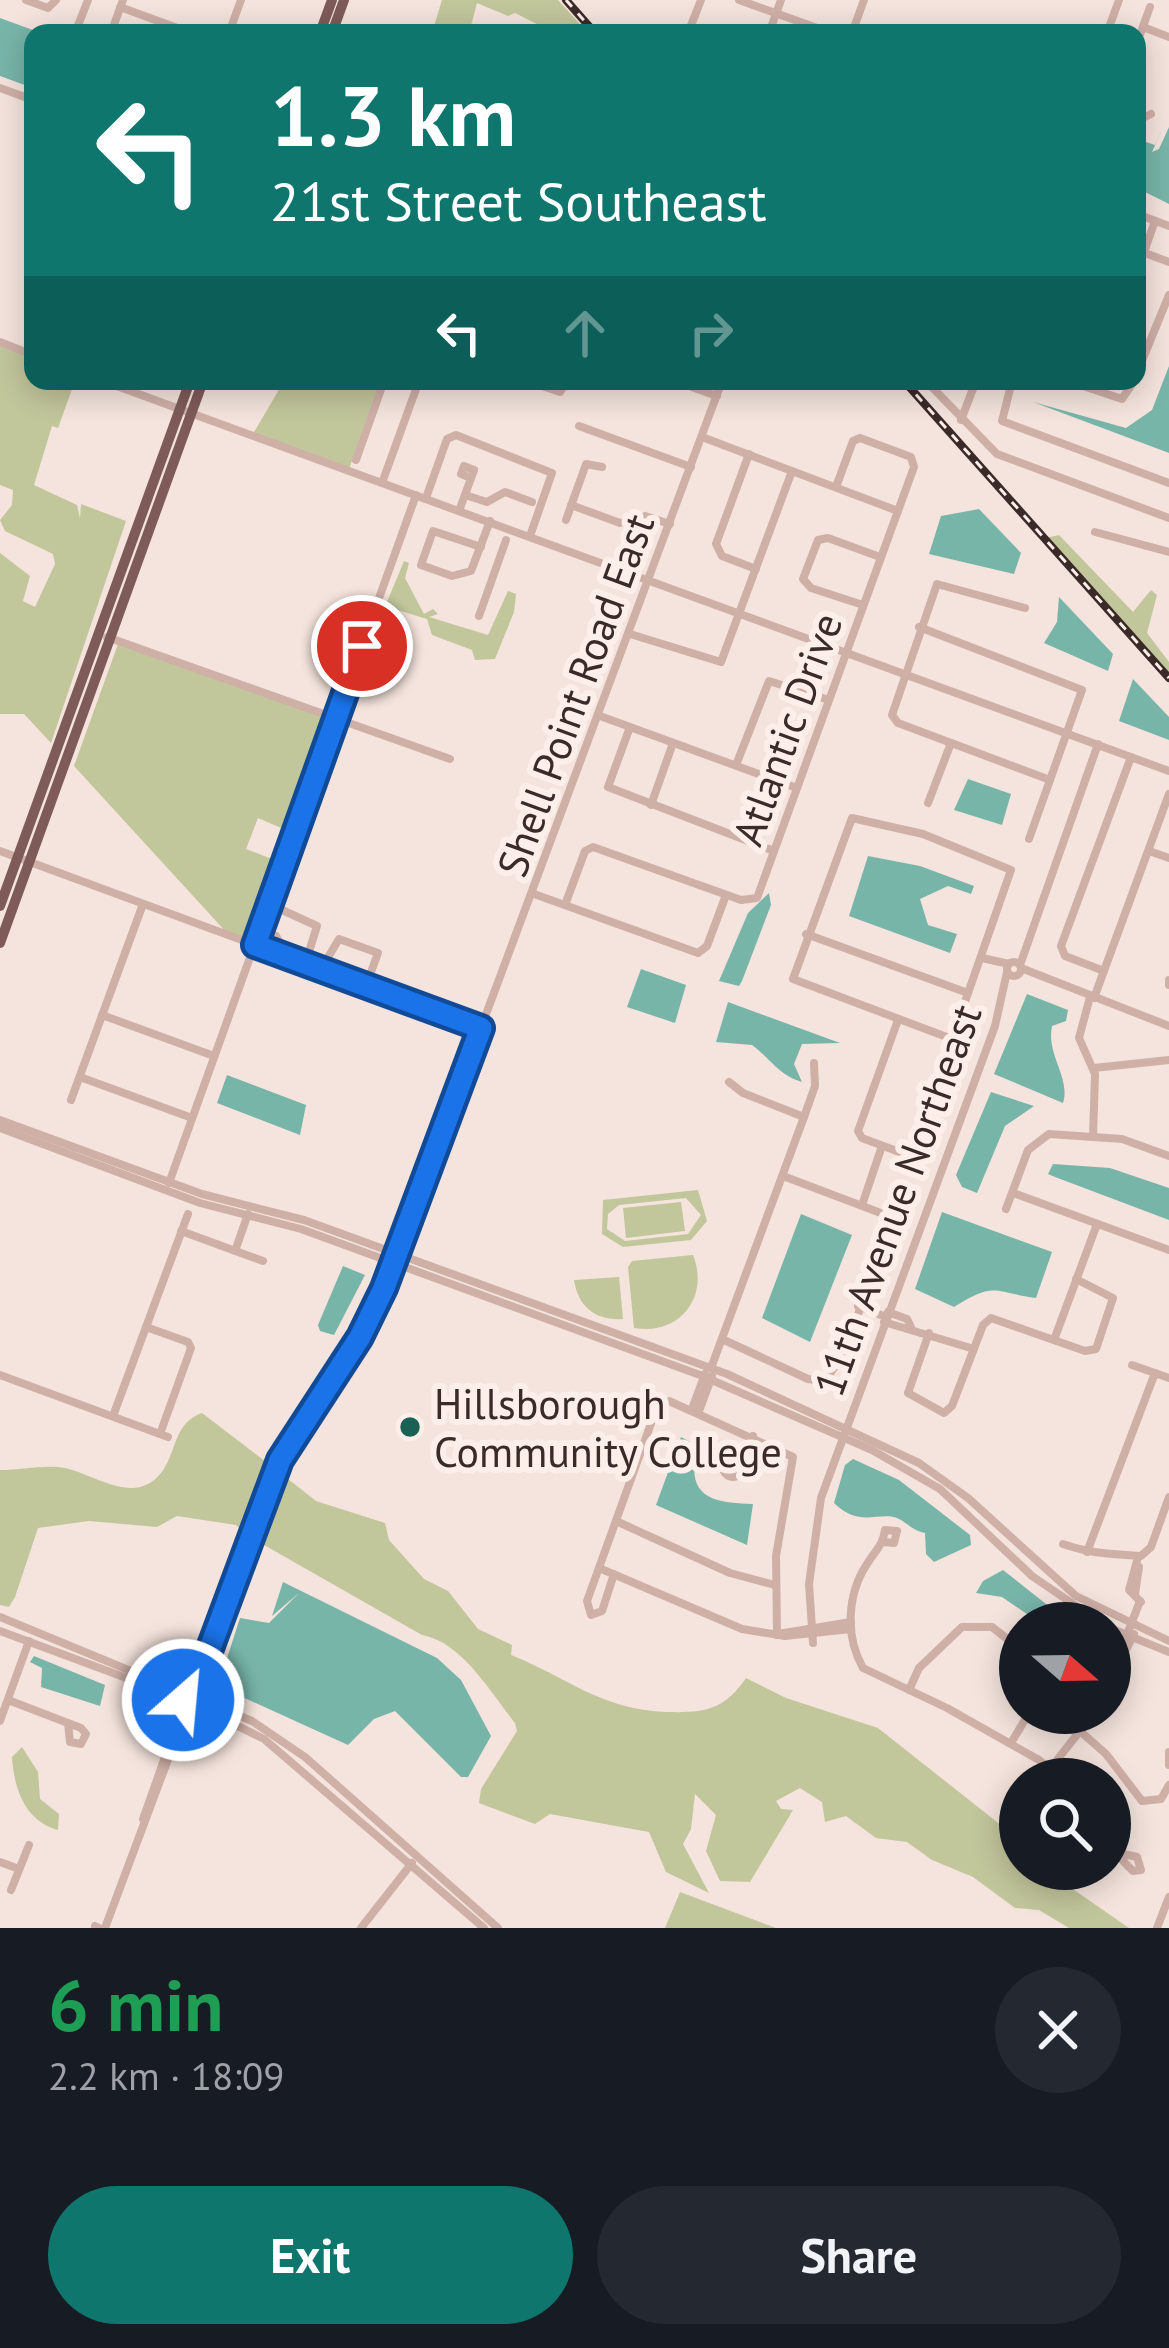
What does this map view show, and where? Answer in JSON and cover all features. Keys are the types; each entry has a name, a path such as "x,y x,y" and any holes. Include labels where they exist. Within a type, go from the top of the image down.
{"main road":[{"path":"0,943 24,860 185,412 189,390"},
{"path":"185,412 198,390"},
{"path":"0,906 24,860"}],"street":[{"path":"26,0 48,8 56,0"},
{"path":"739,0 805,24"},
{"path":"772,24 781,0"},
{"path":"121,3 170,24"},
{"path":"1144,24 1150,7"},
{"path":"1146,218 1169,226"},
{"path":"1146,239 1155,221"},
{"path":"1146,352 1169,295"},
{"path":"127,390 1169,771"},
{"path":"356,460 381,390"},
{"path":"382,484 416,390"},
{"path":"700,390 716,396"},
{"name":"Shell Point Road East","path":"100,1928 280,1460 360,1337 395,1260 718,390"},
{"path":"934,390 997,454 1169,518"},
{"path":"961,420 973,390"},
{"path":"1010,390 1002,421 1169,483"},
{"path":"1095,390 1122,399 1128,390"},
{"path":"579,426 691,466"},
{"path":"168,1186 337,718 447,439 457,435 552,473 530,536"},
{"path":"702,437 898,511"},
{"name":"Atlantic Drive","path":"565,905 585,851 593,847 748,902 757,898 914,467 911,457 860,438 853,442 836,487"},
{"path":"749,454 716,544 722,556 756,569"},
{"path":"566,520 586,464 602,467"},
{"path":"629,634 716,663 723,659 793,471"},
{"path":"459,511 473,474"},
{"path":"465,495 487,502 505,492 532,502"},
{"path":"571,505 620,523 645,515 670,524"},
{"path":"470,571 490,521"},
{"path":"481,547 433,531 421,566 452,576 470,571 493,578"},
{"path":"1095,532 1169,551"},
{"path":"863,605 811,588 803,579 818,540 828,538 880,557"},
{"path":"479,616 506,540"},
{"path":"1025,608 937,584 902,673 894,720 1050,780"},
{"path":"919,628 1079,687 1029,839"},
{"path":"106,637 450,760"},
{"path":"736,766 769,681 829,700"},
{"path":"600,716 797,788"},
{"path":"629,727 608,787 775,850"},
{"path":"650,805 673,742"},
{"path":"928,803 950,743"},
{"name":"11th Avenue Northeast","path":"812,1634 814,1526 843,1433 1098,744"},
{"path":"1104,971 1065,956 1061,946 1131,757"},
{"path":"1093,1137 1094,1068 1079,1041 1169,794"},
{"path":"898,1020 858,1131 902,1153 912,1148 1012,877 1010,867 922,834 856,818 846,824 792,971 795,982 952,1039"},
{"path":"1149,850 1169,858"},
{"path":"0,851 255,945 278,945 308,955 317,926 269,904"},
{"path":"534,894 698,953 707,946 726,895"},
{"path":"71,1100 143,904"},
{"path":"806,934 968,993"},
{"path":"321,969 339,939 378,952 368,981"},
{"path":"278,945 321,969 368,981"},
{"path":"982,958 1169,1026"},
{"path":"351,971 481,1028"},
{"path":"102,1015 214,1056"},
{"path":"1094,1068 1169,1060"},
{"path":"695,1410 815,1086 814,1063"},
{"path":"80,1077 192,1118"},
{"path":"730,1082 742,1094 804,1117"},
{"path":"0,1124 710,1372 895,1461 940,1490 1032,1576 1070,1602"},
{"path":"1006,1209 1032,1145 1049,1134 1126,1140 1169,1156"},
{"path":"862,1205 882,1146"},
{"path":"722,1339 808,1379 823,1381 833,1370 858,1306 888,1223 886,1215 783,1176"},
{"path":"1013,1192 1169,1250"},
{"path":"113,1416 188,1214"},
{"path":"236,1249 247,1214"},
{"path":"1054,1340 1097,1224"},
{"path":"181,1231 262,1261"},
{"path":"929,1333 908,1393 939,1413 951,1409 991,1318 1092,1351 1114,1305 1106,1290 1076,1279"},
{"path":"858,1306 974,1349"},
{"path":"0,1375 164,1435 191,1348 188,1342 146,1328"},
{"path":"1132,1365 1169,1378"},
{"path":"1087,1552 1155,1373"},
{"path":"614,1574 602,1611 591,1615 585,1607 616,1521 659,1403 669,1400 753,1436 795,1461 775,1585 776,1635"},
{"path":"843,1433 899,1451 946,1481 1058,1583 1169,1652"},
{"path":"739,1459 753,1436"},
{"path":"1138,1557 1151,1547 1169,1497"},
{"path":"616,1521 730,1574 775,1585"},
{"path":"884,1542 858,1580 851,1625 863,1668 1034,1758"},
{"path":"1063,1544 1100,1556 1117,1551 1138,1557"},
{"path":"1132,1632 1139,1600 1138,1557"},
{"path":"599,1568 712,1619 776,1635 812,1634 851,1625"},
{"path":"1139,1600 1156,1607"},
{"path":"0,1617 276,1736 498,1928"},
{"path":"909,1690 919,1668 962,1628 992,1627 999,1632"},
{"path":"0,1630 188,1698"},
{"path":"1132,1632 1169,1641"},
{"path":"0,1721 29,1641"},
{"path":"8,1700 68,1723"},
{"path":"1011,1743 1016,1734"},
{"path":"1059,1758 1079,1734"},
{"path":"1083,1734 1106,1754 1142,1801 1160,1799 1169,1785"},
{"path":"1169,1752 1169,1765"},
{"path":"11,1890 29,1845"},
{"path":"361,1928 415,1860"},
{"path":"415,1860 484,1928"},
{"path":"0,1862 20,1869"},
{"path":"1157,1928 1169,1897"}],"green space":[{"path":"442,0 558,0 580,24 537,24 477,3 471,24 435,24"},
{"path":"0,346 24,355 24,390 72,390 58,428 52,426 34,485 77,505 80,518 81,504 126,521 51,743 24,714 0,714 0,553 30,576 23,601 35,607 55,564 53,554 5,531 0,520 12,505 13,490 0,485"},
{"path":"279,390 377,390 349,469 253,434"},
{"path":"1059,535 1133,612 1151,590 1157,595 1147,633 1169,662 1169,677 1046,538"},
{"path":"404,561 409,563 405,578 424,614 433,609 438,614 429,617 488,635 508,591 516,594 514,612 495,659 475,660 472,650 432,635 427,619 391,608 387,602"},
{"path":"118,644 333,721 293,833 258,818 246,849 280,862 251,941 227,933 74,766"},
{"path":"698,1190 707,1221 691,1240 623,1247 602,1234 603,1200","holes":["686,1198 701,1215 688,1234 625,1241 607,1229 608,1214 619,1205"]},
{"path":"681,1202 685,1231 626,1238 623,1208"},
{"path":"693,1255 697,1285 687,1310 665,1326 634,1328 628,1267 632,1261"},
{"path":"619,1277 623,1319 605,1318 590,1310 574,1280"},
{"path":"202,1413 274,1468 248,1536 236,1525 177,1516 157,1527 89,1521 38,1528 15,1597 9,1607 0,1605 0,1470 58,1467 115,1486 139,1487 161,1473 181,1431"},
{"path":"278,1471 316,1501 385,1523 389,1540 424,1579 448,1591 478,1629 512,1645 511,1655 604,1699 643,1710 703,1710 730,1697 746,1678 786,1698 878,1728 999,1824 999,1890 1074,1890 1129,1928 1069,1928 1039,1910 1015,1908 973,1877 932,1860 907,1842 876,1838 846,1816 825,1822 822,1802 800,1788 776,1801 781,1809 793,1810 750,1882 720,1881 706,1851 716,1815 695,1794 691,1829 683,1844 709,1893 666,1872 649,1832 550,1814 535,1824 479,1803 481,1789 517,1731 474,1670 450,1647 252,1538"},
{"path":"22,1747 38,1772 40,1799 59,1814 58,1830 37,1819 19,1792 12,1757"},
{"path":"680,1892 776,1928 665,1928"}],"water":[{"path":"0,18 24,27 24,85 0,76"},
{"path":"1169,114 1152,152 1159,149 1169,127 1169,204 1146,192 1146,142 1155,145"},
{"path":"1169,366 1169,453 1033,402 1126,428 1152,410"},
{"path":"979,509 1021,553 1014,574 929,554 941,516"},
{"path":"1059,597 1113,654 1108,671 1044,643 1057,622"},
{"path":"1133,679 1169,717 1169,740 1119,721"},
{"path":"968,779 1011,794 1002,825 954,810"},
{"path":"868,856 920,866 974,886 971,894 948,886 920,899 928,925 957,934 950,953 849,916"},
{"path":"769,893 771,905 742,981 739,986 719,981 748,913"},
{"path":"641,969 686,985 675,1023 627,1007"},
{"path":"1027,994 1068,1010 1066,1021 1052,1026 1051,1037 1064,1084 1063,1103 994,1074"},
{"path":"728,1002 840,1043 802,1044 794,1064 802,1082 781,1071 752,1045 716,1042"},
{"path":"227,1075 306,1105 300,1135 217,1103"},
{"path":"991,1092 1034,1106 1005,1126 977,1193 962,1187 956,1175"},
{"path":"1053,1164 1110,1168 1169,1188 1169,1220 1048,1174"},
{"path":"942,1212 1052,1252 1036,1298 987,1291 954,1307 915,1289"},
{"path":"801,1214 852,1235 810,1342 762,1318"},
{"path":"343,1266 365,1275 334,1335 320,1331 318,1325"},
{"path":"681,1437 698,1446 695,1477 706,1494 726,1502 753,1504 747,1545 656,1505"},
{"path":"853,1459 899,1480 970,1535 971,1545 934,1562 926,1554 925,1533 892,1517 861,1517 843,1511 834,1503 845,1465"},
{"path":"1003,1570 1043,1602 1009,1602 976,1593 983,1581"},
{"path":"283,1582 437,1658 461,1680 491,1736 468,1777 461,1777 395,1711 374,1719 348,1745 218,1686 240,1618 269,1623 299,1593 272,1616"},
{"path":"34,1656 105,1685 100,1706 41,1687 42,1668 30,1662"}],"railway":[{"path":"566,0 587,24"},
{"path":"912,390 1169,678"}],"place":[{"name":"Hillsborough Community College","path":"410,1427"}],"route":[{"path":"183,1700 190,1702 280,1460 377,1303 481,1028 255,945 362,646"}]}
